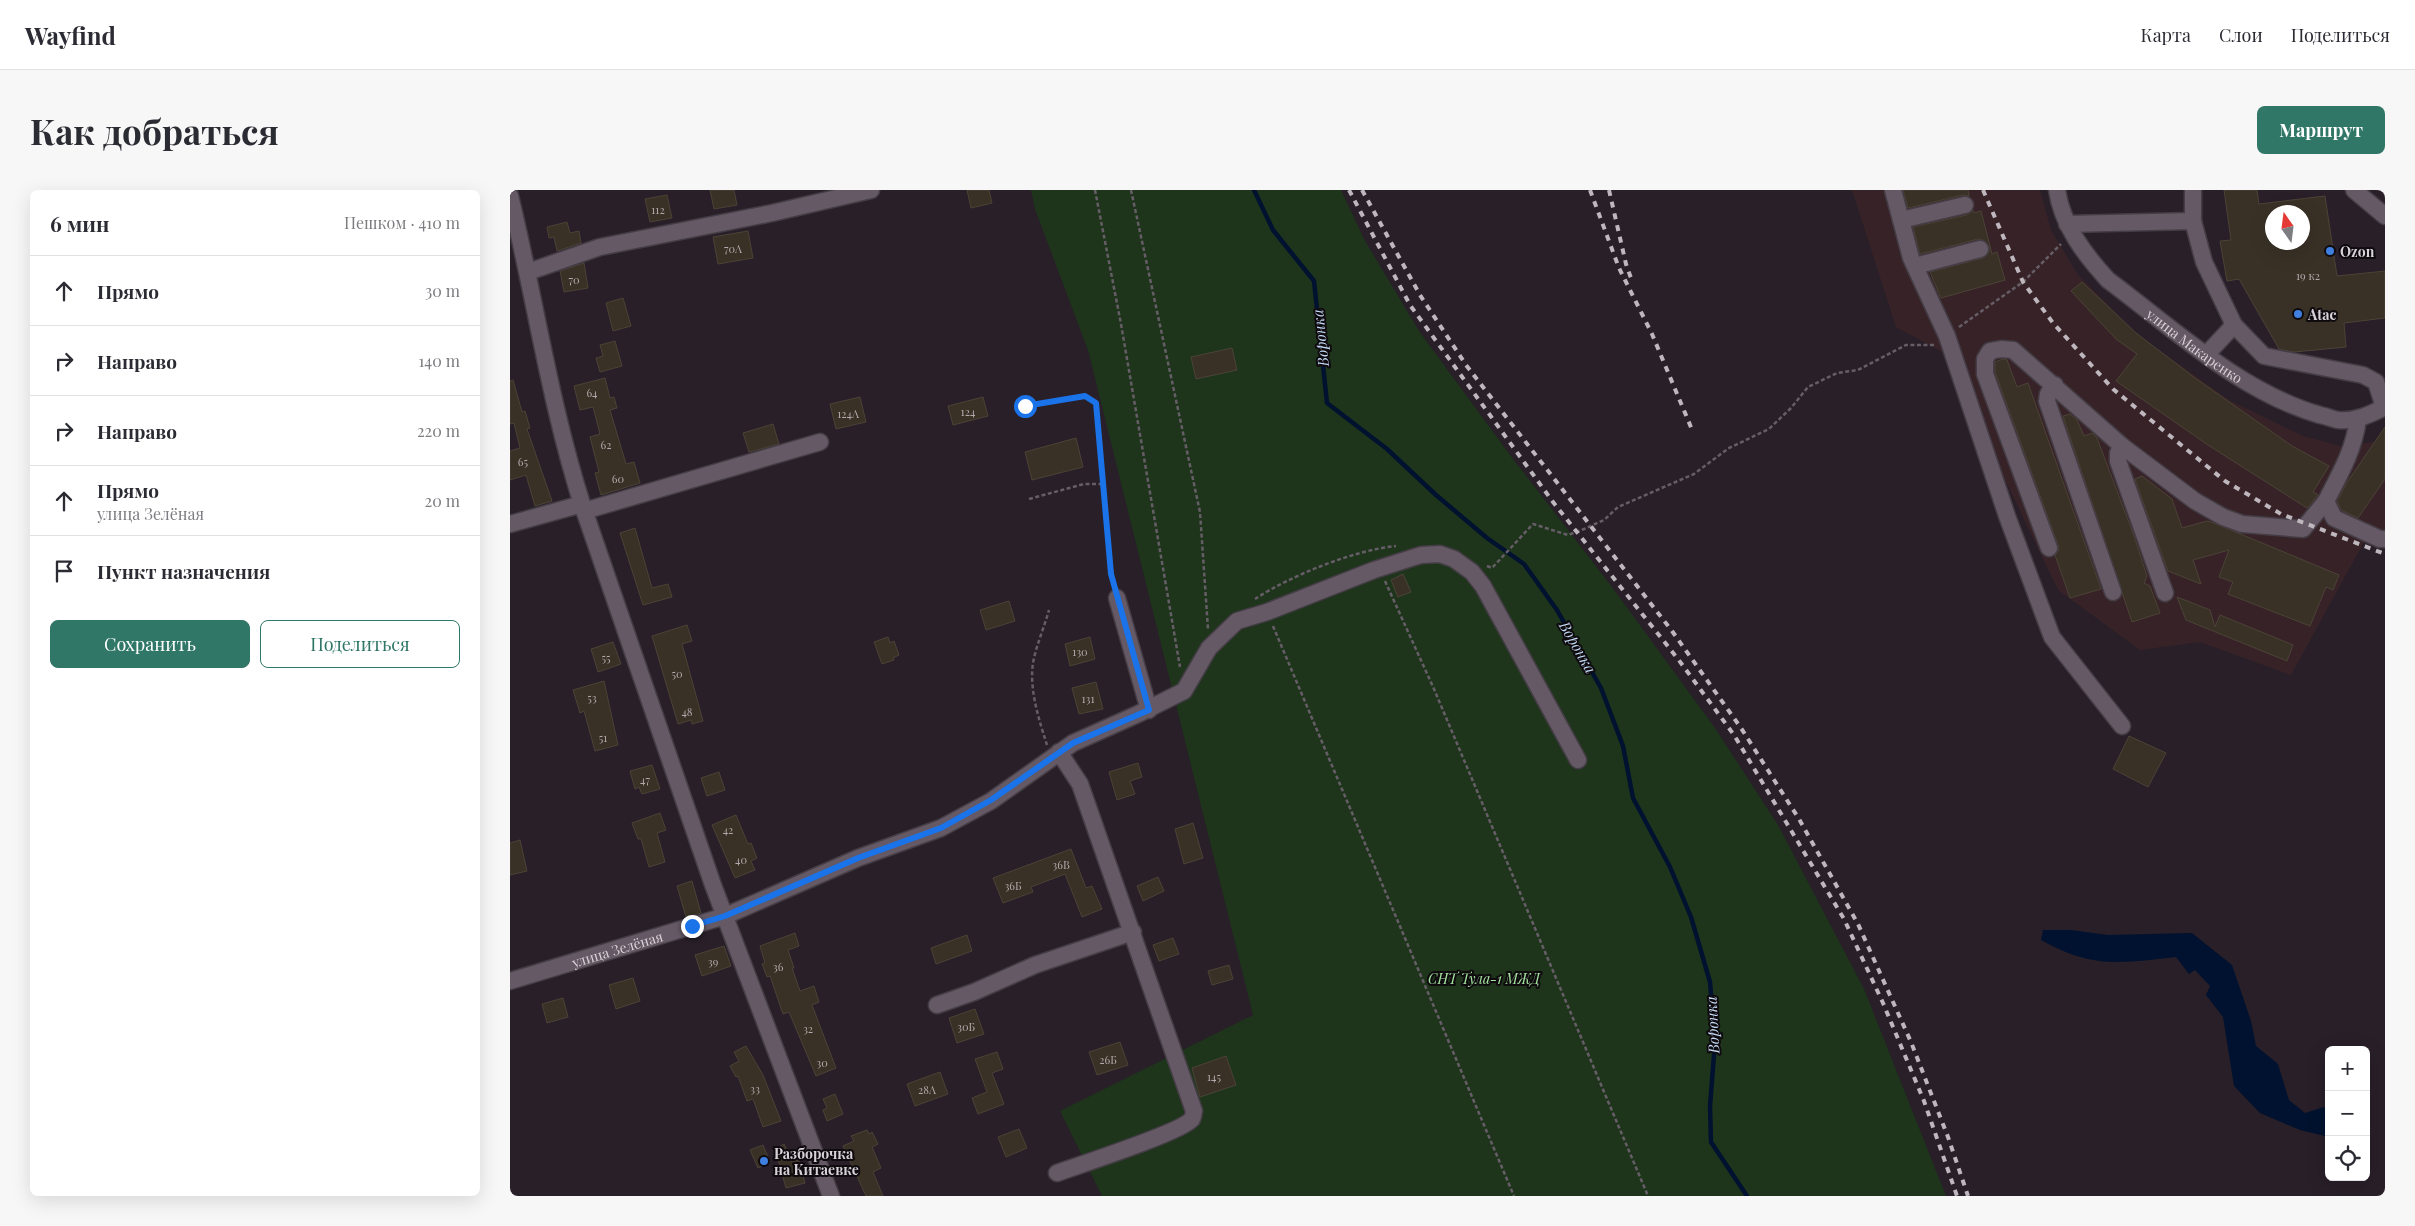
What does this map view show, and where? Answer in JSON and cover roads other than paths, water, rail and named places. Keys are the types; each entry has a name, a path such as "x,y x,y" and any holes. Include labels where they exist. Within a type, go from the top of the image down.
{"street":[{"path":"528,272 600,247 871,190"},
{"path":"1893,190 1911,258 1947,336 2007,516 2052,637 2122,726"},
{"name":"улица Макаренко","path":"2057,190 2060,209 2070,228 2085,254 2108,280 2206,355 2260,389 2301,410 2338,420 2358,419 2384,407"},
{"path":"2193,190 2193,221 2204,262 2234,325 2264,356 2363,375 2376,382 2384,407"},
{"path":"2354,190 2385,216"},
{"path":"510,196 528,272 564,448 583,508 681,794 831,1196"},
{"path":"1901,220 1965,205"},
{"path":"2070,228 2193,221"},
{"path":"1915,266 1980,248"},
{"path":"2206,355 2234,325"},
{"path":"2048,548 1985,374 1985,359 1990,351 2001,348 2013,350 2122,446 2195,501 2223,518 2242,524 2303,529 2326,501 2350,454 2356,437 2358,419"},
{"path":"2055,385 2048,394 2046,401 2113,592"},
{"path":"510,524 583,508 820,442"},
{"path":"2122,446 2118,453 2118,461 2165,593"},
{"path":"2326,501 2334,518 2380,539 2385,539"},
{"name":"улица Зелёная","path":"510,981 725,916 858,858 941,828 991,800 1073,743 1149,710 1184,691 1209,648 1237,621 1267,612 1374,570 1421,555 1440,554 1454,559 1472,572 1493,602 1578,760"},
{"path":"1117,598 1149,710"},
{"path":"1055,755 1080,784 1194,1109 1193,1116 1188,1122 1150,1140 1057,1173"},
{"path":"936,1005 974,992 1034,965 1133,932"}],"water":[{"path":"2043,930 2071,930 2108,935 2192,933 2232,965 2251,1021 2256,1046 2278,1064 2289,1100 2305,1113 2325,1108 2325,1136 2300,1130 2260,1113 2234,1086 2223,1017 2206,995 2210,986 2195,970 2189,974 2176,957 2123,962 2092,960 2076,956 2041,940"}],"waterway":[{"name":"Воронка","path":"1254,190 1273,230 1314,281 1327,403 1387,449 1436,495 1487,538 1524,564 1557,610 1601,688 1623,746 1633,798 1670,867 1691,917 1710,982 1715,1042 1710,1106 1711,1142 1747,1196"}],"railway":[{"path":"1349,190 1410,305 1553,502 1678,659 1734,735 1844,919 1883,1003 1924,1101 1957,1196"},
{"path":"1362,190 1420,295 1466,365 1672,631 1741,728 1799,819 1858,924 1911,1042 1948,1137 1968,1196"},
{"path":"1590,190 1619,268 1652,334 1693,432"},
{"path":"1609,190 1626,264 1632,281"},
{"path":"1983,190 2023,282 2053,323 2113,389 2225,481 2281,514 2385,554"}],"place":[{"name":"Ozon","path":"2330,251"},
{"name":"Atac","path":"2298,314"},
{"name":"Разборочка на Китаевке","path":"764,1161"}],"park label":[{"name":"СНТ Тула-1 МЖД","path":"1484,978"}]}
